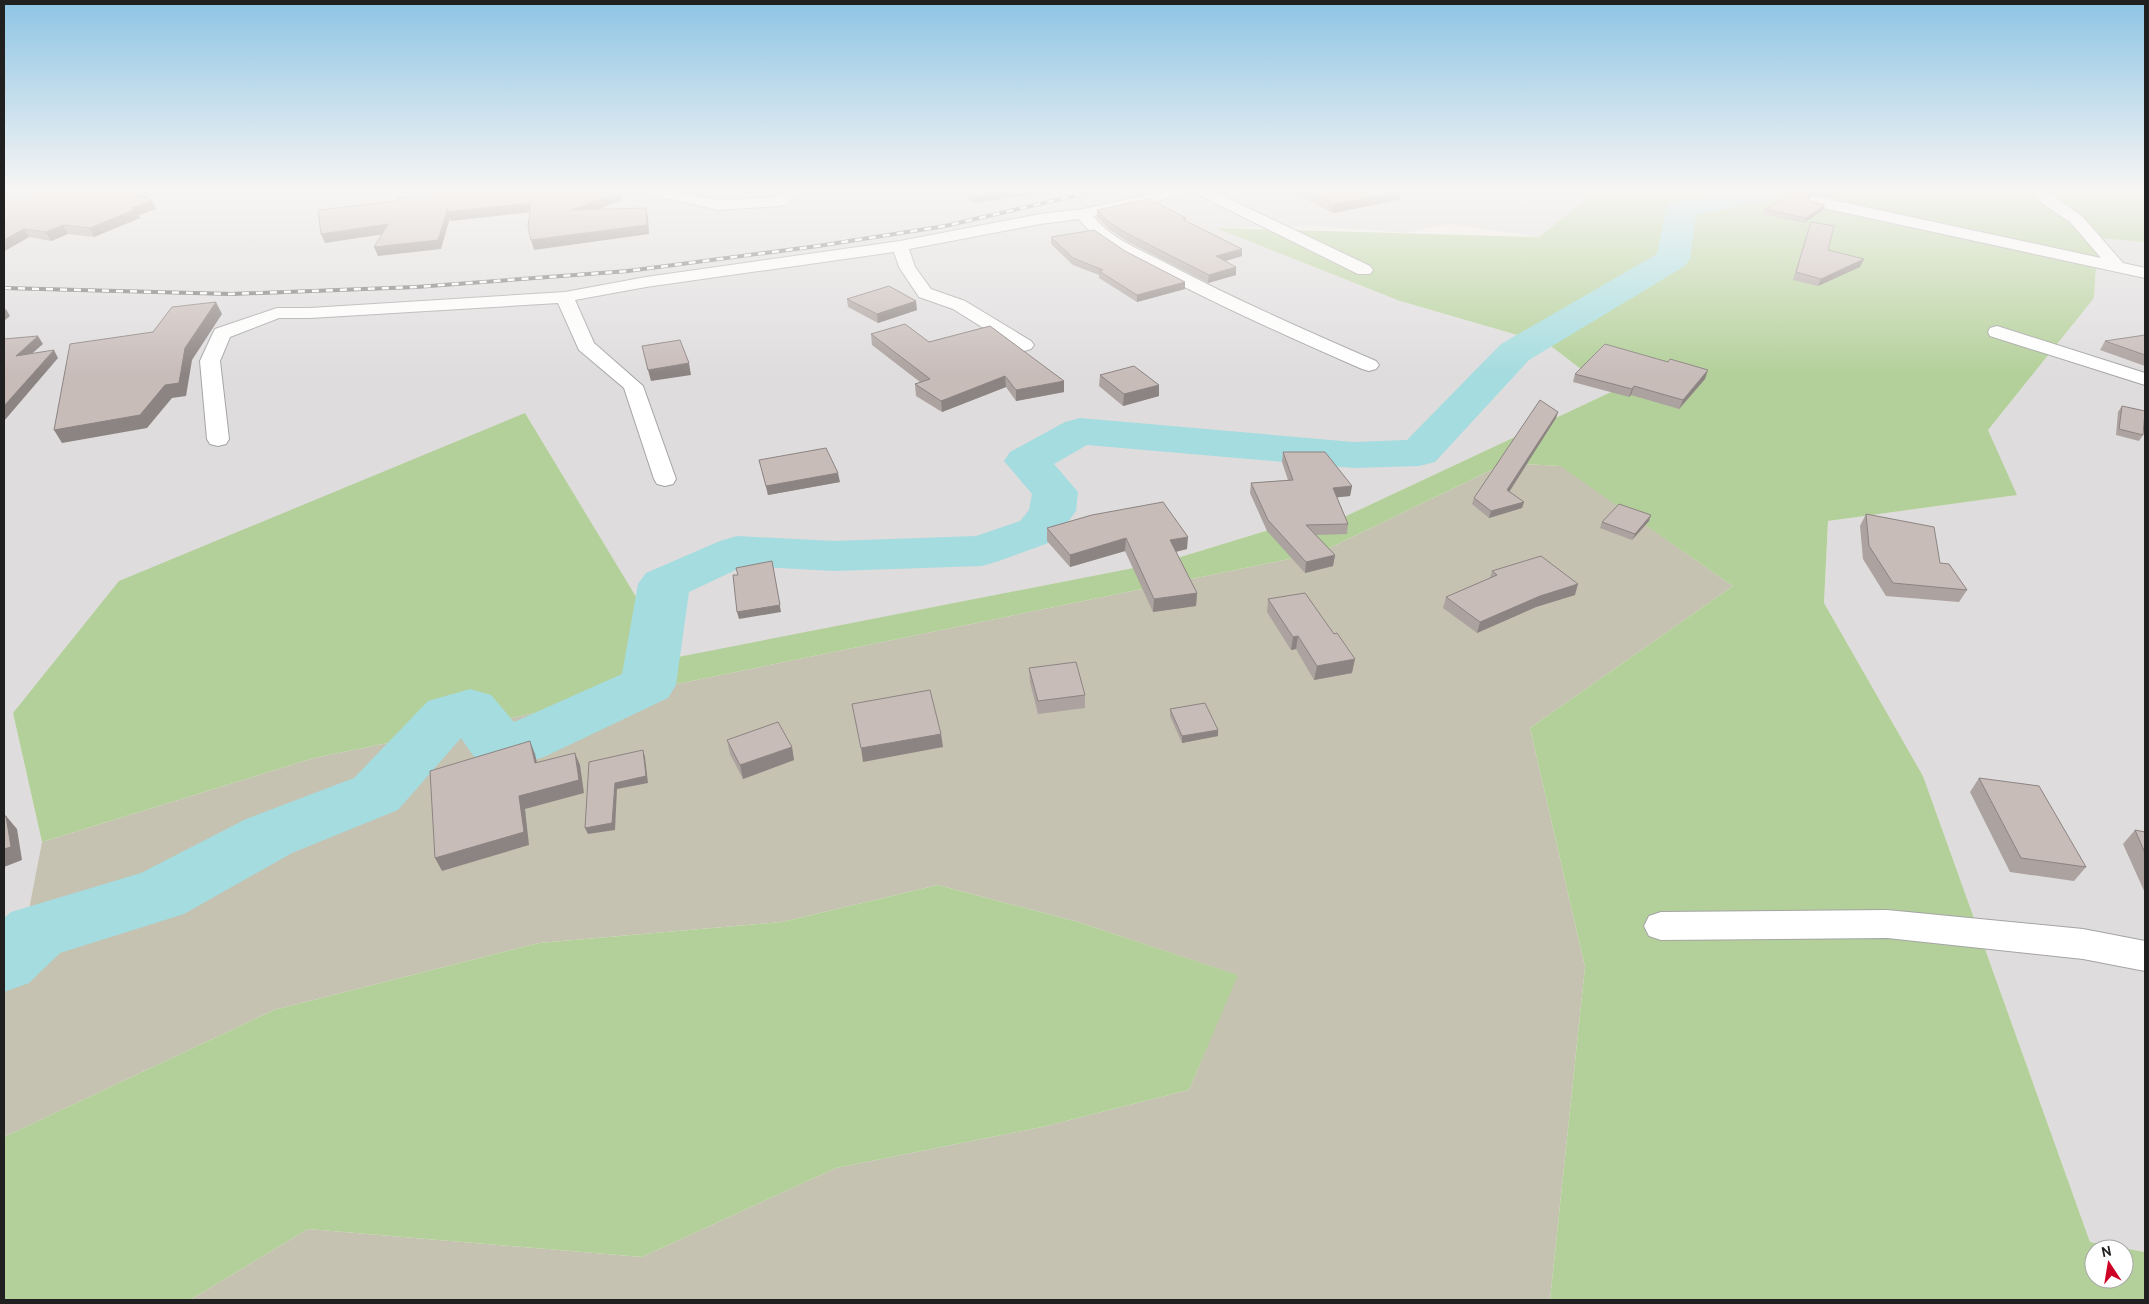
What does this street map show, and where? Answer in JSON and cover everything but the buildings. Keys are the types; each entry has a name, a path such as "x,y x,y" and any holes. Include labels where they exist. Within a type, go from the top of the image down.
{"street":[{"path":"218,439 210,361 222,333 277,313 310,313 565,297 646,282 852,253"},
{"path":"902,253 907,267 925,293 959,305 1024,345"},
{"path":"1133,253 1247,312 1369,365"},
{"path":"1329,253 1364,270"},
{"path":"2052,253 2145,273"},
{"path":"2105,253 2117,267"},
{"path":"565,297 586,346 633,386 665,479"},
{"path":"1997,332 2145,380"},
{"path":"1662,926 1887,924 2083,944 2145,956"}],"shaded area":[{"path":"4,253 1279,253 1400,301 1548,344 1611,392 1346,516 1308,518 1164,562 673,659 525,413 13,713 42,842 15,981 4,989"},
{"path":"2097,253 2145,253 2145,1252 2134,1250 2134,1239 2089,1239 1923,776 1824,603 1828,521 2016,495 1988,430 2094,298"},
{"path":"1506,463 1561,466 1733,586 1530,728 1585,967 1550,1300 190,1300 308,1229 642,1257 836,1168 1042,1127 1189,1090 1237,975 1078,922 938,885 782,922 539,943 274,1010 4,1137 4,989 15,981 42,842 314,758 1319,553"}],"green space":[{"path":"1279,253 2097,253 2094,298 1988,430 2017,495 1828,521 1824,603 1923,776 2089,1239 2084,1239 2084,1289 2134,1289 2134,1250 2145,1252 2145,1300 1550,1300 1585,967 1530,728 1733,586 1560,466 1506,463 1319,553 314,758 42,842 13,713 119,581 525,413 673,658 1164,562 1308,518 1346,516 1611,392 1548,344 1400,301"},
{"path":"938,885 1078,922 1238,975 1189,1090 1042,1127 836,1168 642,1257 308,1229 190,1300 4,1300 4,1137 274,1010 539,943 782,922"}],"waterway":[{"path":"4,962 36,932 160,895 269,836 376,794 449,715 470,709 500,746 523,742 648,685 664,584 737,551 834,556 982,551 1037,531 1052,511 1055,492 1026,461 1080,431 1354,455 1419,453 1515,352 1673,259 1674,253"}],"railway":[{"path":"4,288 231,294 416,287 628,271 766,253"}]}
